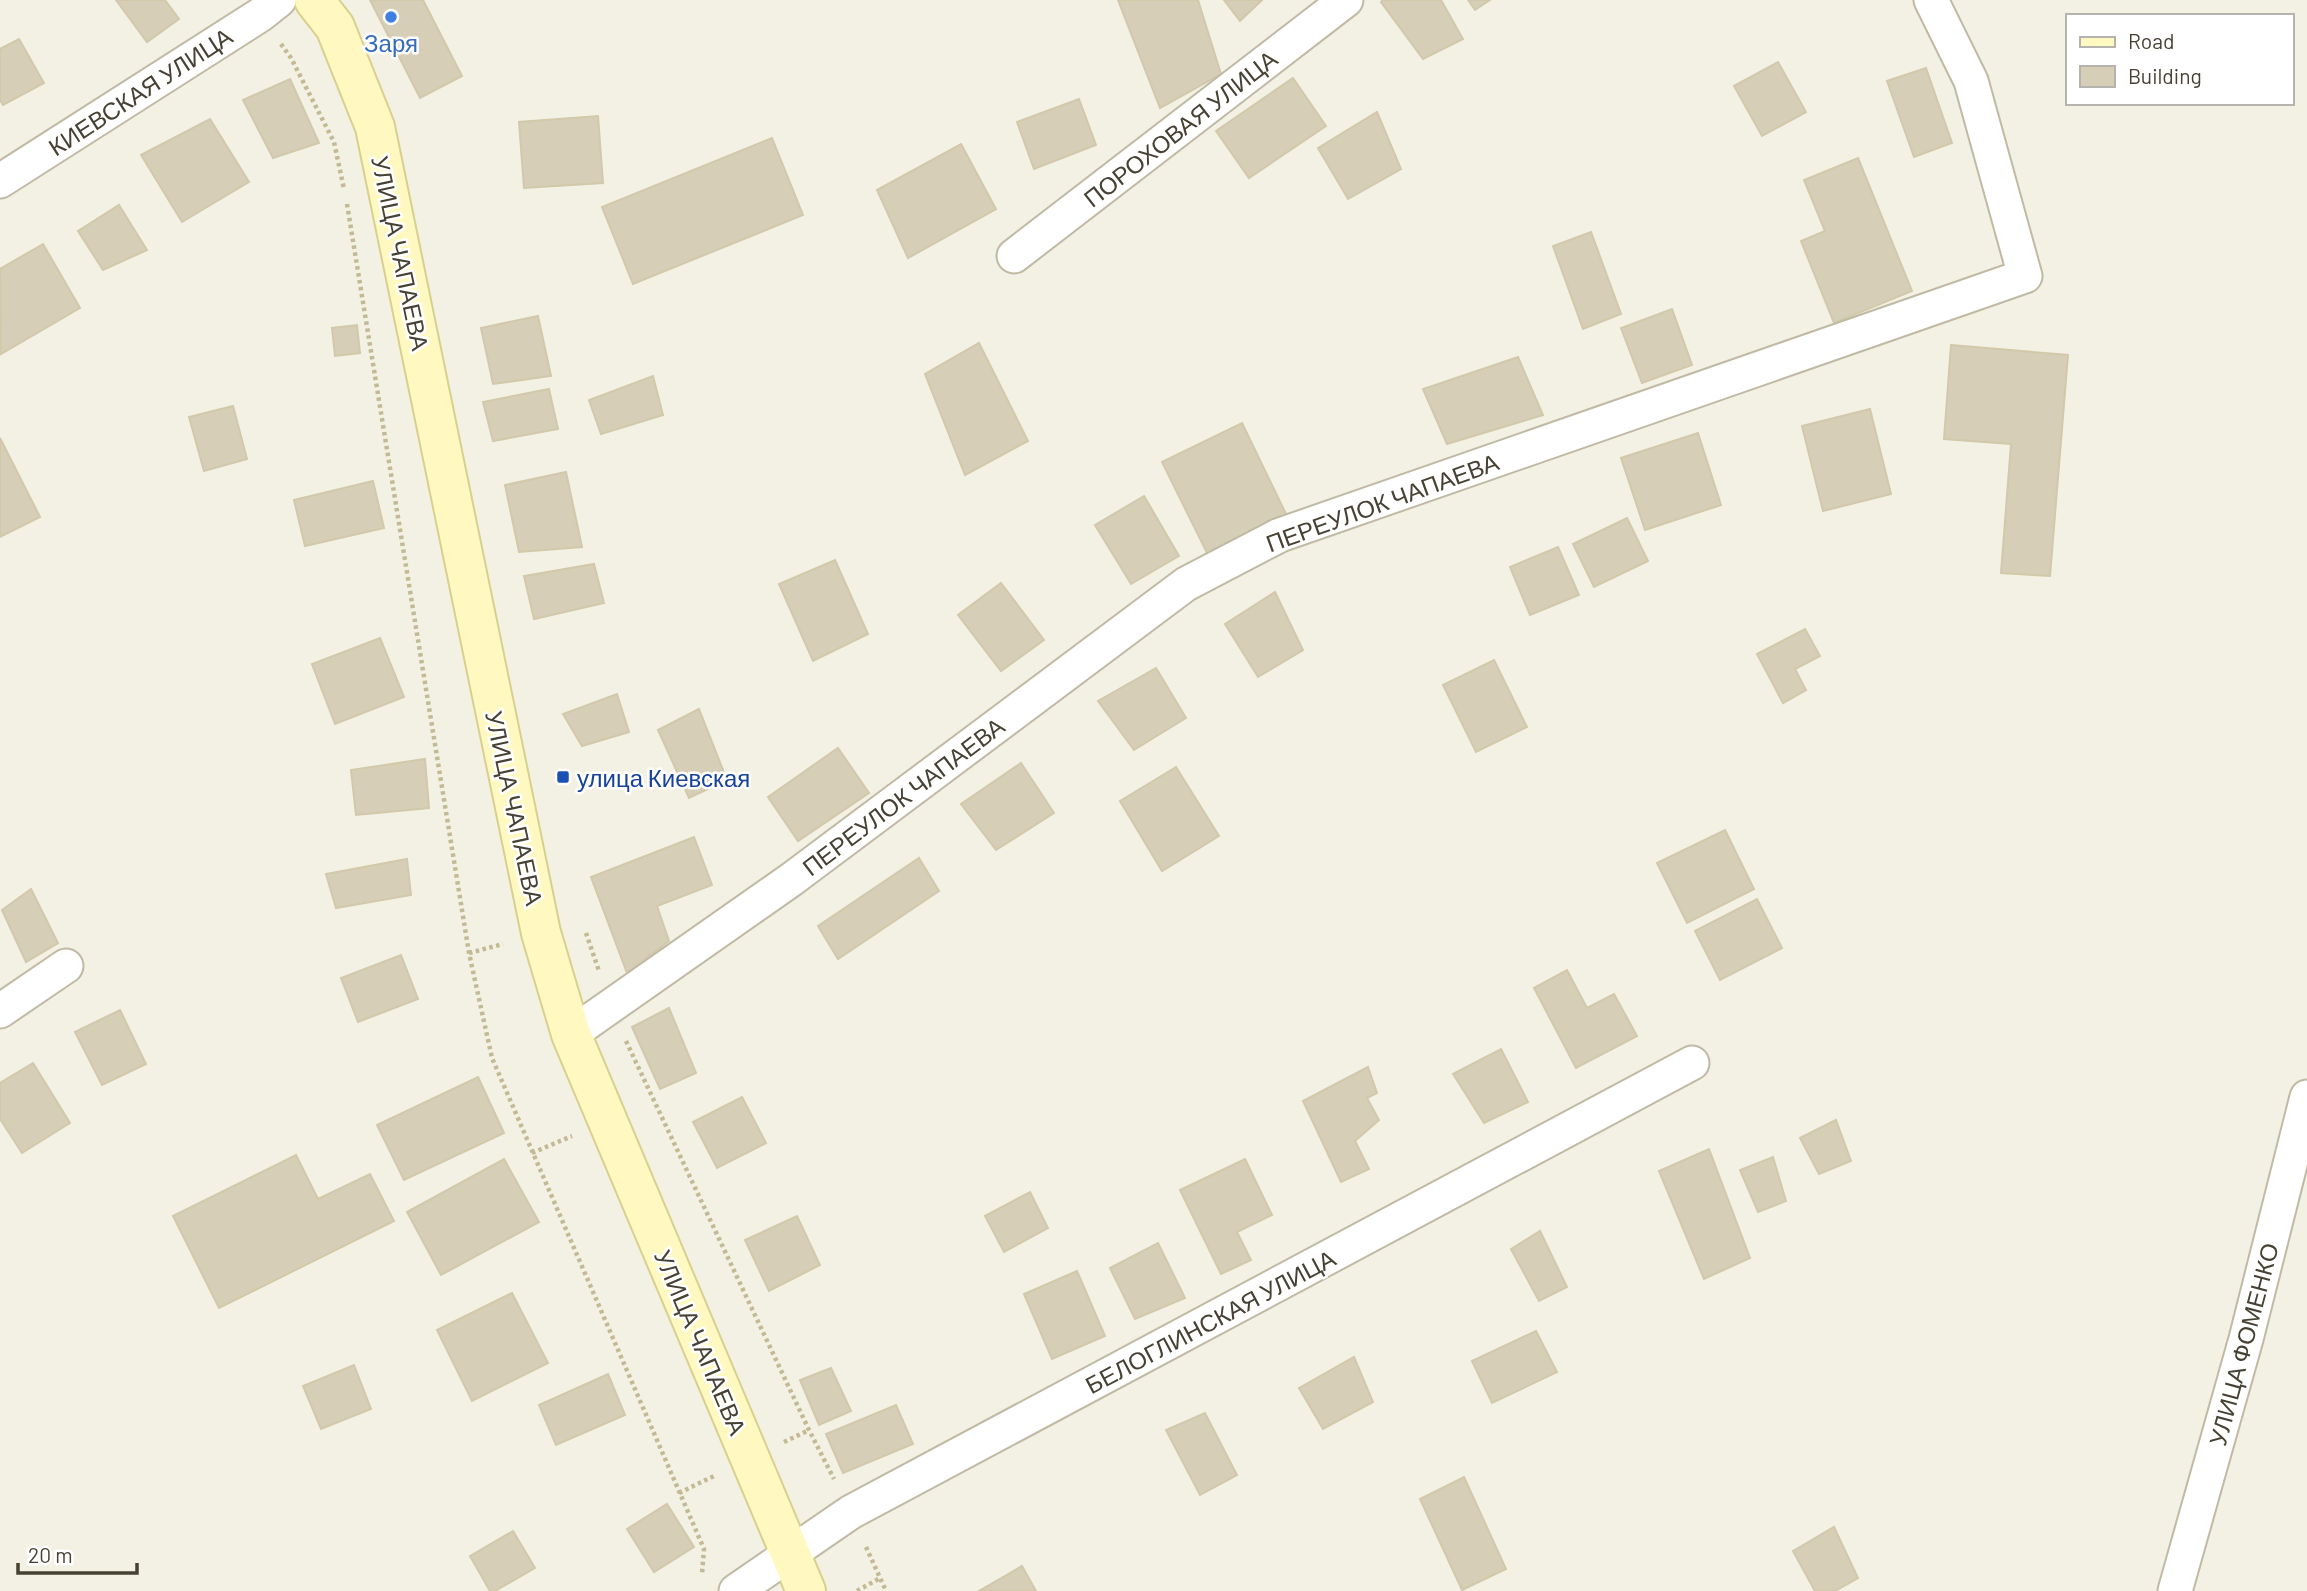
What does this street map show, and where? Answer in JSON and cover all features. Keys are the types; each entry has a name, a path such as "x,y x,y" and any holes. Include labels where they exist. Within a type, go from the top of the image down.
{"main road":[{"name":"УЛИЦА ЧАПАЕВА","path":"314,0 335,27 374,127 541,933 570,1034 806,1591"}],"street":[{"name":"ПОРОХОВАЯ УЛИЦА","path":"1014,256 1346,0"},
{"name":"ПЕРЕУЛОК ЧАПАЕВА","path":"570,1034 792,879 1186,584 1268,541 2025,276 1971,81 1931,0"},
{"name":"КИЕВСКАЯ УЛИЦА","path":"0,181 269,7"},
{"path":"0,1011 66,966"},
{"name":"БЕЛОГЛИНСКАЯ УЛИЦА","path":"736,1591 851,1512 1692,1063"},
{"name":"УЛИЦА ФОМЕНКО","path":"2175,1591 2246,1339 2307,1097"}],"path":[{"path":"269,7 291,58 334,142 344,190"},
{"path":"347,202 470,953 492,1058 704,1549 701,1582"},
{"path":"582,922 611,1005 654,1103 808,1430 851,1512 886,1591"},
{"path":"857,1591 880,1578"}],"building":[{"path":"116,0 165,0 179,19 147,42"},
{"path":"370,0 423,0 462,76 420,98"},
{"path":"1118,0 1198,0 1221,74 1160,108"},
{"path":"1224,0 1262,0 1240,21"},
{"path":"1441,0 1463,39 1423,59 1381,2"},
{"path":"1468,0 1490,0 1475,10"},
{"path":"19,39 44,83 3,105 0,100 0,49"},
{"path":"1778,62 1806,112 1762,136 1734,86"},
{"path":"1926,68 1952,143 1914,157 1887,81"},
{"path":"1293,78 1326,126 1249,178 1216,131"},
{"path":"290,79 319,143 273,158 243,100"},
{"path":"1079,99 1096,145 1034,169 1017,122"},
{"path":"1377,112 1401,169 1348,199 1318,148"},
{"path":"598,116 603,183 524,188 519,122"},
{"path":"210,119 249,182 182,222 141,155"},
{"path":"772,138 803,215 633,284 602,207"},
{"path":"961,144 996,209 908,258 877,190"},
{"path":"1858,158 1912,291 1834,323 1801,241 1825,231 1804,180"},
{"path":"119,205 147,250 103,270 78,231"},
{"path":"1591,232 1621,314 1583,329 1553,246"},
{"path":"43,244 80,308 1,354 0,269"},
{"path":"1672,309 1692,365 1642,383 1621,328"},
{"path":"538,316 551,376 493,384 481,328"},
{"path":"357,325 360,353 335,356 332,328"},
{"path":"979,343 1028,441 965,475 925,374"},
{"path":"1951,345 2068,355 2050,576 2001,573 2011,444 1944,439"},
{"path":"1518,357 1543,415 1447,444 1423,389"},
{"path":"653,376 663,415 601,434 589,400"},
{"path":"549,389 558,429 493,441 483,402"},
{"path":"233,406 247,459 204,471 189,417"},
{"path":"1870,409 1891,494 1823,511 1802,426"},
{"path":"1242,423 1287,516 1208,555 1162,462"},
{"path":"1698,433 1721,505 1645,530 1621,458"},
{"path":"0,438 40,517 0,537"},
{"path":"566,472 582,547 519,552 505,485"},
{"path":"373,481 384,528 305,546 294,500"},
{"path":"1144,496 1179,556 1131,584 1095,525"},
{"path":"1627,518 1648,561 1594,587 1573,544"},
{"path":"1558,547 1579,595 1530,615 1510,567"},
{"path":"835,560 868,634 813,661 779,584"},
{"path":"594,564 604,603 534,619 524,576"},
{"path":"1001,583 1044,640 1001,671 958,615"},
{"path":"1275,592 1303,650 1258,677 1225,624"},
{"path":"1805,629 1820,656 1795,669 1806,690 1783,703 1757,654"},
{"path":"380,638 404,697 335,724 312,664"},
{"path":"1494,660 1527,727 1476,752 1443,685"},
{"path":"1156,668 1186,718 1134,750 1098,701"},
{"path":"617,694 629,732 582,746 563,714"},
{"path":"699,709 727,780 689,798 658,730"},
{"path":"838,748 869,793 798,841 768,797"},
{"path":"425,759 429,808 356,815 351,770"},
{"path":"1021,763 1054,813 996,850 961,804"},
{"path":"1176,767 1219,836 1162,871 1120,801"},
{"path":"1725,830 1754,889 1687,923 1657,863"},
{"path":"694,837 712,885 657,906 669,941 627,973 591,877"},
{"path":"919,858 939,891 838,959 818,926"},
{"path":"407,859 411,895 336,908 326,874"},
{"path":"31,889 58,943 26,962 2,910"},
{"path":"1757,899 1782,948 1720,980 1695,931"},
{"path":"401,955 418,999 358,1022 341,978"},
{"path":"1567,970 1587,1008 1614,994 1637,1036 1576,1068 1534,988"},
{"path":"669,1008 696,1073 660,1089 632,1027"},
{"path":"120,1010 146,1064 102,1085 75,1032"},
{"path":"1501,1049 1528,1102 1484,1123 1453,1074"},
{"path":"33,1063 70,1123 22,1153 0,1119 0,1083"},
{"path":"1368,1067 1377,1093 1367,1098 1379,1120 1355,1141 1369,1169 1341,1182 1303,1101"},
{"path":"478,1077 504,1133 404,1180 377,1125"},
{"path":"742,1097 766,1143 717,1168 693,1122"},
{"path":"1836,1120 1851,1161 1819,1174 1800,1138"},
{"path":"1709,1149 1750,1258 1704,1279 1659,1171"},
{"path":"296,1155 318,1199 370,1174 394,1221 219,1308 173,1216"},
{"path":"1773,1157 1786,1201 1758,1212 1740,1170"},
{"path":"504,1159 539,1222 441,1275 407,1212"},
{"path":"1245,1159 1272,1215 1237,1232 1251,1260 1221,1274 1180,1190"},
{"path":"1030,1192 1048,1228 1004,1252 985,1216"},
{"path":"797,1216 820,1265 769,1291 745,1240"},
{"path":"1540,1231 1567,1287 1539,1301 1511,1249"},
{"path":"1158,1243 1185,1298 1135,1319 1110,1268"},
{"path":"1077,1271 1105,1336 1052,1359 1024,1294"},
{"path":"512,1293 548,1363 472,1401 437,1330"},
{"path":"1536,1331 1557,1372 1492,1403 1472,1361"},
{"path":"1354,1357 1373,1402 1323,1429 1299,1388"},
{"path":"354,1365 371,1409 321,1429 303,1386"},
{"path":"831,1368 851,1411 819,1425 800,1380"},
{"path":"608,1374 625,1415 556,1445 539,1405"},
{"path":"896,1405 913,1444 843,1473 826,1434"},
{"path":"1205,1413 1237,1475 1200,1495 1166,1430"},
{"path":"1464,1477 1506,1569 1462,1590 1420,1499"},
{"path":"667,1504 694,1547 654,1572 627,1529"},
{"path":"1834,1527 1858,1578 1835,1591 1815,1591 1793,1551"},
{"path":"513,1531 535,1568 495,1591 490,1591 470,1556"},
{"path":"1022,1566 1036,1591 979,1591"}],"place":[{"name":"Заря","path":"391,17"},
{"name":"улица Киевская","path":"563,777"}]}
